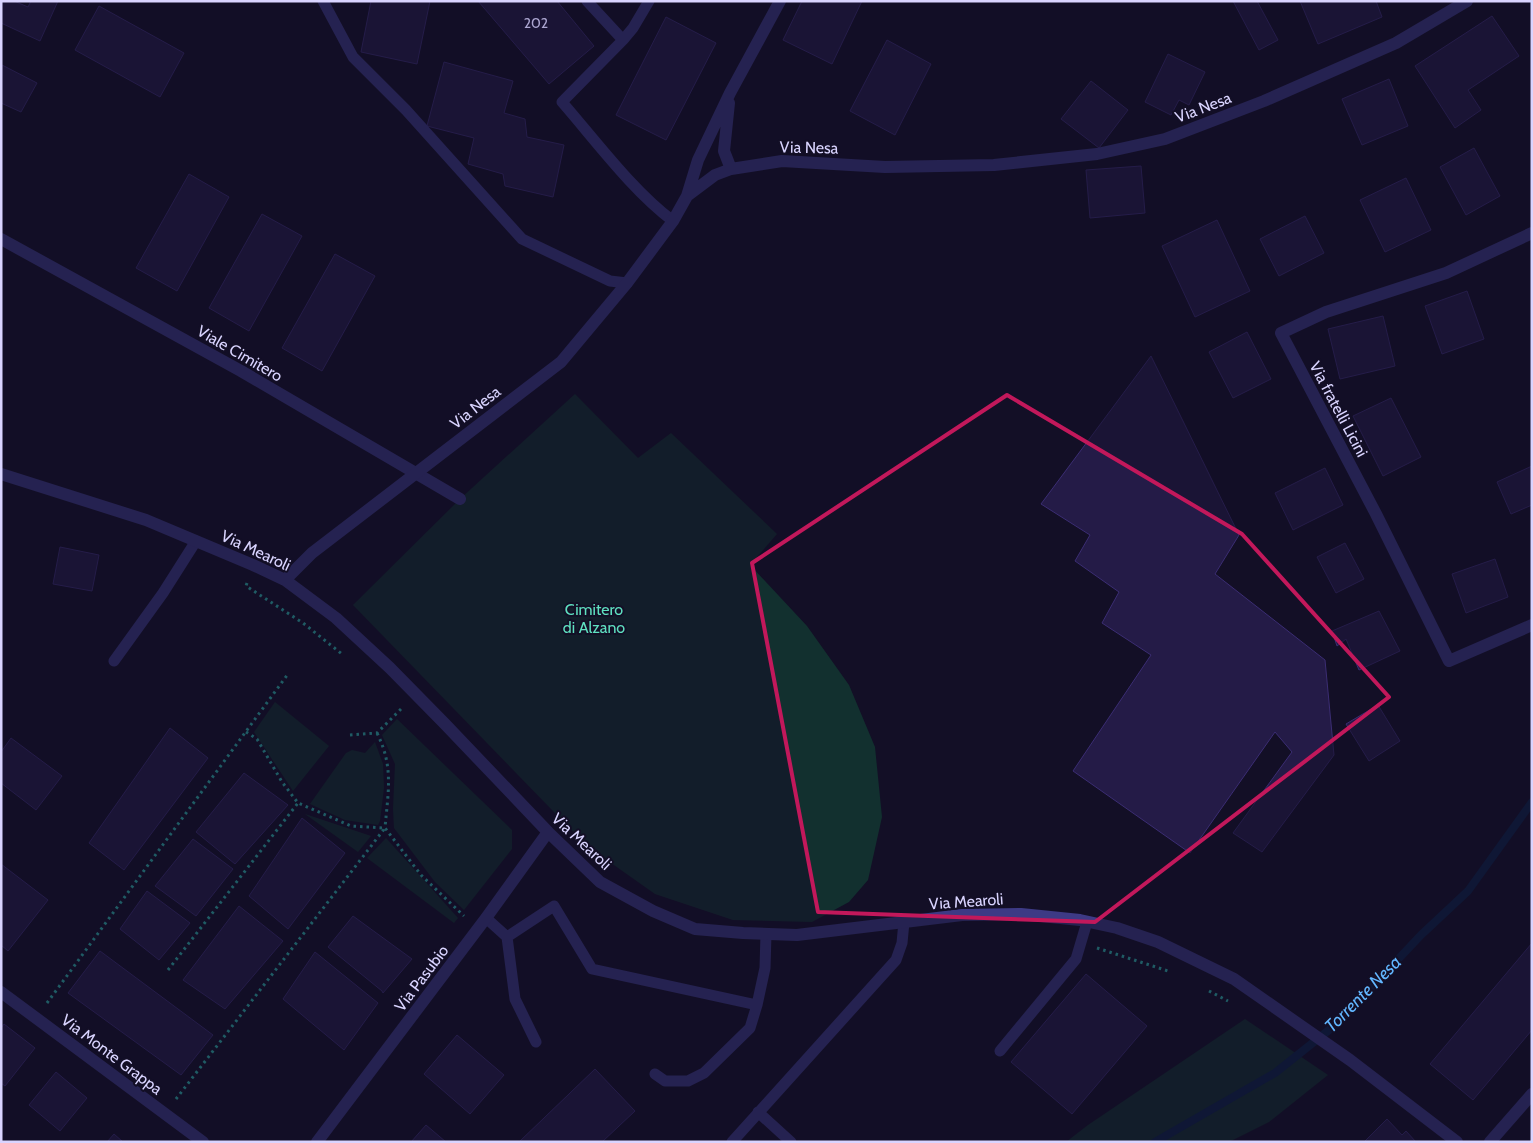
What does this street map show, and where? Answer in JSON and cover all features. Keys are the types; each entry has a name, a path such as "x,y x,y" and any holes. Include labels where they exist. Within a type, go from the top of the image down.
{"street":[{"path":"687,196 698,160 730,93 780,1"},
{"name":"Via Nesa","path":"285,580 312,553 560,362 627,283 673,220 687,196 716,175 731,170 782,161 886,167 994,165 1097,154 1165,139 1264,101 1396,43 1467,1"},
{"path":"730,93 724,151 731,170"},
{"name":"Via fratelli Licini","path":"1532,233 1446,273 1326,312 1281,333 1376,514 1449,661 1532,625"},
{"name":"Viale Cimitero","path":"1,239 241,371 460,499"},
{"name":"Via Mearoli","path":"1,474 146,520 285,580 336,618 390,668 548,832 600,882 653,911 695,929 766,934 797,935 962,915 1021,914 1087,922 1117,928 1158,942 1234,979 1350,1060 1457,1142"},
{"name":"Via Pasubio","path":"317,1142 483,923 548,832"},
{"name":"Via Monte Grappa","path":"1,992 203,1142"},
{"path":"1490,1142 1532,1094"}],"lane":[{"path":"323,1 353,57 406,110 522,239 610,281 627,283"},
{"path":"588,1 623,40"},
{"path":"649,1 633,28 623,40 562,102 639,190 658,210 673,220"},
{"path":"114,661 163,593 196,541"},
{"path":"507,937 554,906 592,969 757,1006"},
{"path":"732,1142 896,960 902,943 904,922"},
{"path":"1000,1051 1076,960 1087,922"},
{"path":"483,923 507,937"},
{"path":"656,1074 665,1081 688,1082 704,1073 750,1028 765,968 766,934"},
{"path":"507,937 515,999 536,1042"},
{"path":"758,1112 791,1142"}],"path":[{"path":"253,565 246,586 303,623 346,656"},
{"path":"36,1018 288,674"},
{"path":"350,735 377,733 402,707 409,714"},
{"path":"246,732 257,739 282,782 298,803 351,826 385,828 420,875 458,911 483,923"},
{"path":"164,1113 385,828 390,778 385,749 377,733"},
{"path":"168,970 298,803"},
{"path":"1081,943 1174,972"},
{"path":"1205,989 1236,1006"}],"highlighted area":[{"path":"1007,395 1242,534 1389,697 1095,922 818,912 752,563"}],"green space":[{"name":"Cimitero di Alzano","path":"575,394 638,458 671,433 777,534 750,565 807,626 849,685 875,747 882,817 868,880 849,902 812,922 733,920 655,894 587,846 353,605 460,499"},
{"path":"275,702 329,746 293,791 254,732"},
{"path":"397,719 512,830 512,849 464,910 435,882 394,828 395,764 382,735"},
{"path":"375,742 383,764 384,788 378,825 345,820 310,804 346,753 352,750 365,753"},
{"path":"305,814 371,836 358,852"},
{"path":"386,838 458,918 454,923 367,858"},
{"path":"1245,1019 1328,1075 1269,1122 1229,1142 1066,1142 1088,1125"}],"building":[{"path":"1,1 14,1 28,7 31,1 58,1 40,41 1,23"},
{"path":"371,1 430,1 417,64 361,52"},
{"path":"478,1 557,1 594,46 549,84"},
{"path":"802,1 862,1 832,64 783,40"},
{"path":"1233,1 1257,1 1278,40 1259,50"},
{"path":"1300,1 1376,1 1382,17 1318,44"},
{"path":"99,6 184,53 160,97 75,50"},
{"path":"1492,16 1519,56 1468,90 1481,110 1455,128 1415,66"},
{"path":"666,17 716,43 666,140 616,115"},
{"path":"887,40 931,64 895,135 850,111"},
{"path":"1168,54 1205,72 1189,105 1179,100 1171,115 1145,102"},
{"path":"444,62 513,81 504,113 525,119 527,137 564,145 553,197 505,186 503,174 468,164 474,138 427,126"},
{"path":"2,65 37,83 21,112 1,103"},
{"path":"1389,79 1408,126 1362,145 1342,99"},
{"path":"1091,81 1128,110 1099,148 1061,119"},
{"path":"1474,148 1500,196 1466,215 1440,167"},
{"path":"1141,166 1145,213 1090,218 1086,170"},
{"path":"189,174 229,197 177,291 136,268"},
{"path":"1406,178 1431,230 1385,252 1360,200"},
{"path":"262,214 302,236 249,331 209,308"},
{"path":"1305,216 1324,253 1279,276 1260,239"},
{"path":"1217,220 1250,291 1195,317 1162,246"},
{"path":"335,254 375,276 322,371 282,348"},
{"path":"1467,291 1484,339 1442,354 1425,306"},
{"path":"1383,316 1395,366 1340,379 1328,329"},
{"path":"1247,332 1271,379 1233,398 1209,352"},
{"path":"1151,356 1239,535 1215,574 1325,660 1334,755 1262,852 1233,833 1292,752 1275,732 1190,853 1073,771 1151,655 1102,623 1119,592 1075,561 1090,535 1041,504"},
{"path":"1391,398 1421,457 1383,476 1353,416"},
{"path":"1532,466 1532,505 1511,514 1497,482"},
{"path":"1325,468 1343,505 1293,530 1275,493"},
{"path":"1345,543 1364,579 1336,593 1317,557"},
{"path":"60,547 99,555 92,591 53,584"},
{"path":"1495,559 1508,597 1466,613 1452,574"},
{"path":"1379,611 1400,651 1359,670 1346,639 1337,646 1332,631"},
{"path":"1378,705 1400,741 1369,761 1346,724"},
{"path":"170,728 208,758 124,870 89,843"},
{"path":"11,738 62,776 36,810 1,783 1,752"},
{"path":"244,773 288,805 235,864 196,832"},
{"path":"302,818 345,853 288,929 249,896"},
{"path":"193,839 233,869 196,916 155,886"},
{"path":"1,864 48,900 8,951 1,945"},
{"path":"147,891 190,923 159,960 120,929"},
{"path":"239,906 283,941 225,1009 183,980"},
{"path":"353,916 412,959 383,993 328,947"},
{"path":"1532,943 1532,1030 1473,1100 1430,1064"},
{"path":"100,951 213,1035 181,1075 68,993"},
{"path":"315,952 378,1003 344,1050 283,999"},
{"path":"1086,974 1147,1026 1072,1114 1011,1062"},
{"path":"4,1024 35,1048 5,1086 1,1083 1,1028"},
{"path":"457,1035 504,1075 470,1114 424,1074"},
{"path":"595,1069 635,1111 602,1142 519,1142"},
{"path":"56,1072 87,1098 60,1131 29,1105"},
{"path":"1387,1119 1402,1135 1406,1131 1416,1142 1364,1142"},
{"path":"426,1125 446,1142 411,1142"},
{"path":"114,1134 123,1142 107,1142"}],"waterway":[{"name":"Torrente Nesa","path":"1155,1142 1275,1073 1339,1022 1421,935 1468,891 1532,802"}]}
